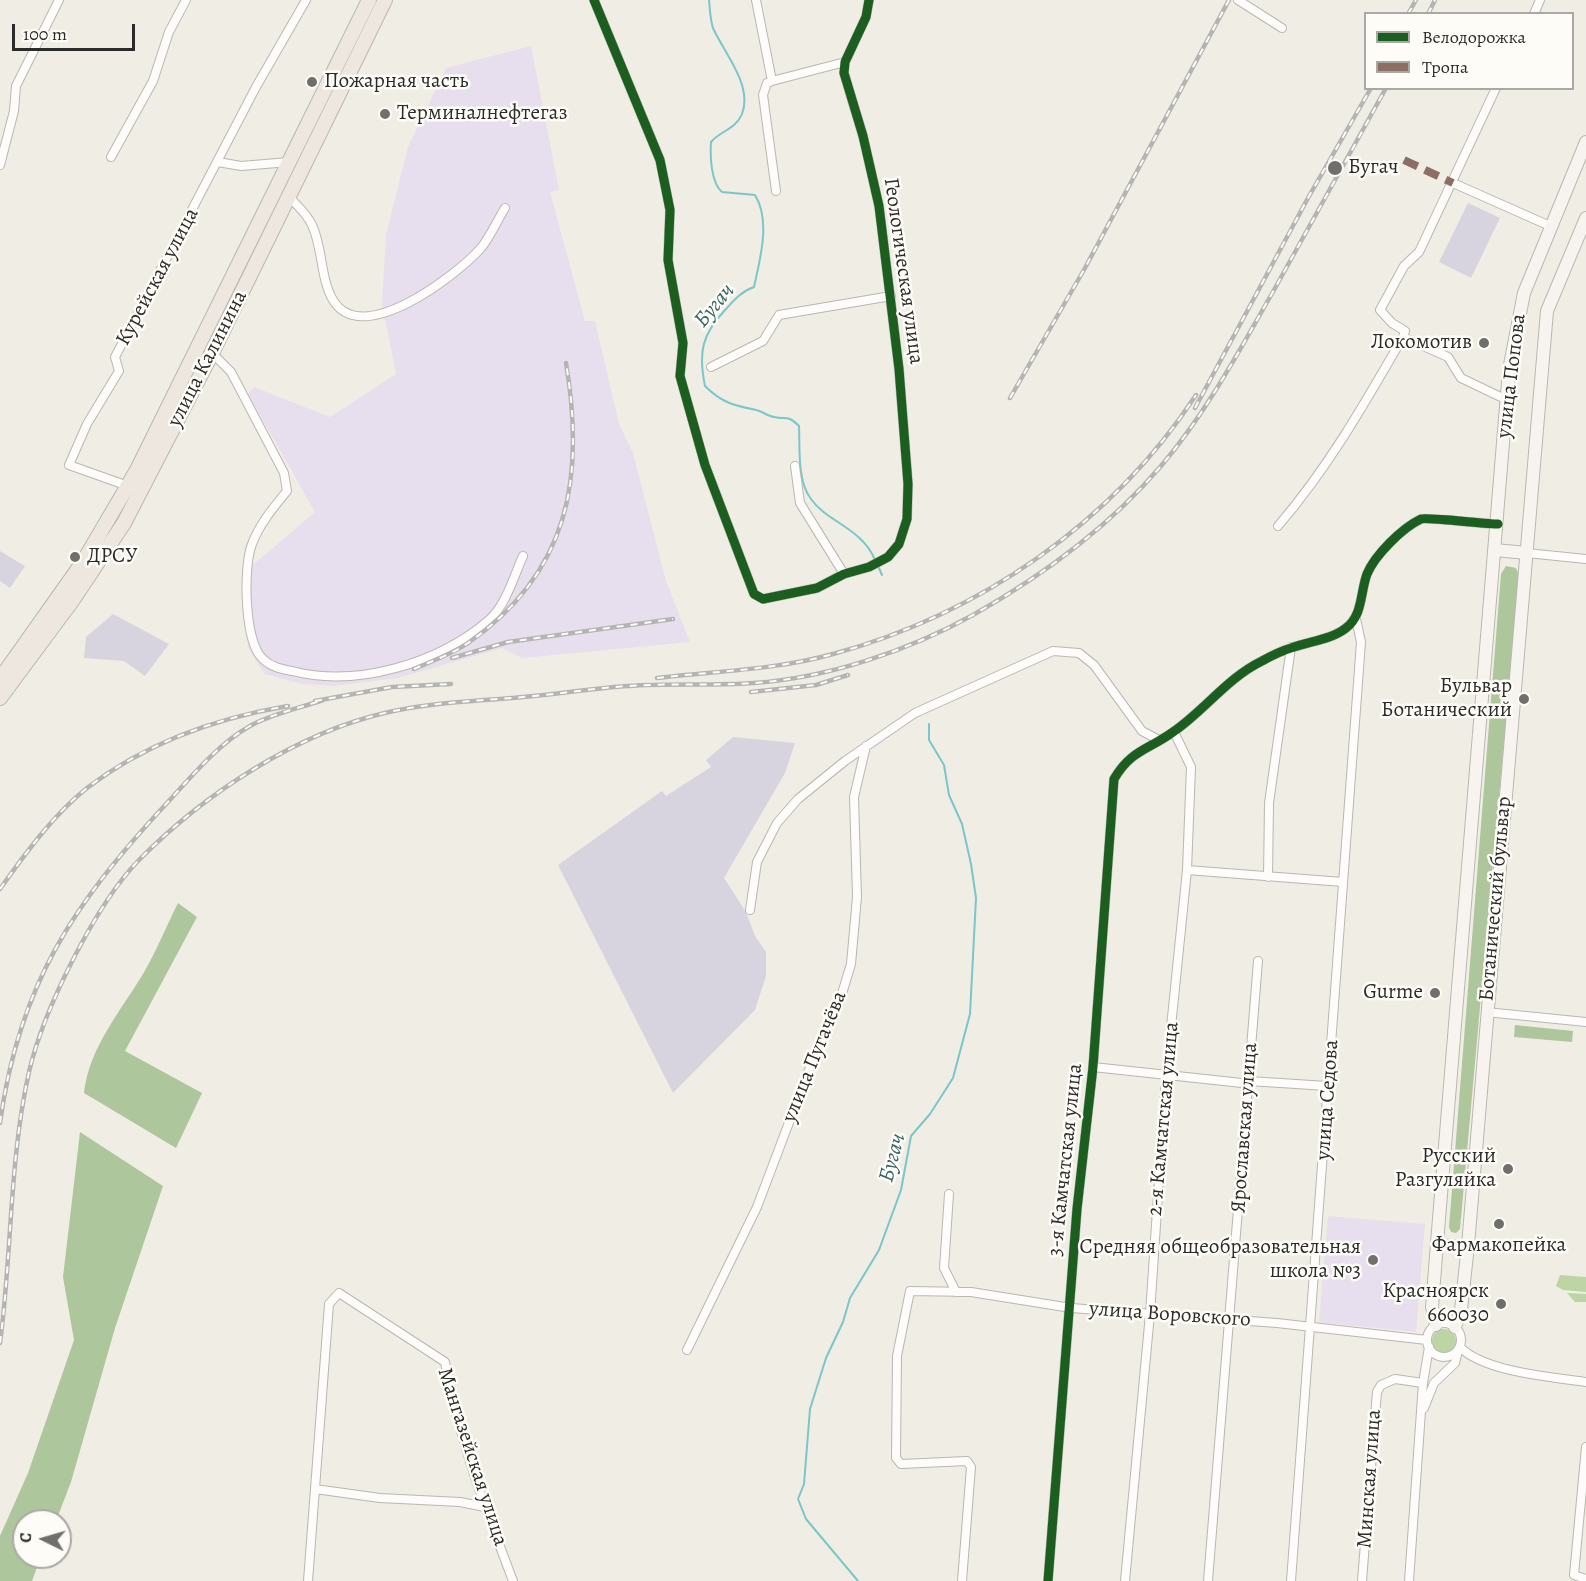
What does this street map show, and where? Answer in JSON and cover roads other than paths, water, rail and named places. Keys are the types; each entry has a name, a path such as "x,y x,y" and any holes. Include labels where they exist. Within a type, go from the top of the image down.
{"main road":[{"name":"улица Калинина","path":"367,22 369,0"},
{"name":"улица Калинина","path":"0,679 86,557 128,486 289,162 343,69 367,22 385,0"},
{"name":"улица Калинина","path":"0,698 124,524 289,196 343,69"}],"street":[{"path":"0,165 14,111 16,86 59,0"},
{"path":"111,157 153,81 169,32 186,0"},
{"name":"Курейская улица","path":"128,486 69,465 82,432 119,371 115,357 256,87 306,0"},
{"name":"Геологическая улица","path":"594,0 660,160 670,210 668,260 682,343 680,376 705,465 754,594 763,599 817,588 843,574 869,567 888,557 899,544 907,519 908,484 891,296 879,206 863,136 844,73 845,62"},
{"path":"756,0 772,81"},
{"path":"776,191 763,95 767,83 845,62 866,17 869,0"},
{"path":"1238,0 1282,28"},
{"path":"1278,526 1311,487 1348,433 1403,338 1405,331 1392,323 1380,310 1404,266 1419,252 1495,90"},
{"name":"улица Попова","path":"1495,550 1507,400 1517,320 1524,292 1586,142"},
{"path":"218,162 241,166 289,162"},
{"path":"1453,183 1550,226"},
{"path":"289,196 312,225 332,299 341,309 356,316 402,308 450,276 481,247 505,208"},
{"name":"улица Попова","path":"1527,553 1546,311 1586,218"},
{"path":"711,367 763,341 779,315 891,296"},
{"path":"1403,338 1448,357 1461,378 1507,400"},
{"path":"212,353 231,372 284,473 287,491 264,519 251,545 247,574 249,625 256,651 274,667 304,675 346,678 381,671 434,654 491,619 503,601 523,556"},
{"path":"795,466 800,503 843,574"},
{"path":"1356,619 1367,575 1373,563 1407,529 1422,518 1497,524"},
{"path":"1495,550 1586,559"},
{"name":"Ботанический бульвар","path":"1436,1325 1432,1307 1495,550"},
{"name":"Ботанический бульвар","path":"1455,1327 1461,1310 1468,1245 1486,1012 1527,553"},
{"name":"3-я Камчатская улица","path":"1048,1581 1077,1209 1093,1067 1114,779 1120,768 1137,752 1174,732 1227,685 1259,662 1291,647 1331,636 1344,630 1356,619"},
{"name":"улица Седова","path":"1291,1581 1361,642 1356,619"},
{"path":"1268,877 1269,803 1291,647"},
{"path":"750,910 757,862 777,823 798,800 866,746 915,713 1053,651 1079,653 1094,665 1142,731 1159,740"},
{"name":"2-я Камчатская улица","path":"1125,1581 1150,1314 1166,1077 1188,870 1192,774 1189,759 1174,732"},
{"name":"улица Пугачёва","path":"687,1350 757,1207 815,1054 840,1000 851,964 857,897 854,797 866,746"},
{"path":"1188,870 1268,877 1283,875 1342,882"},
{"name":"Ярославская улица","path":"1208,1581 1258,961"},
{"path":"1486,1012 1586,1022"},
{"path":"1093,1067 1166,1077 1327,1086"},
{"path":"949,1194 944,1268 956,1292"},
{"path":"1437,1243 1468,1245"},
{"name":"улица Воровского","path":"962,1581 971,1467 967,1461 902,1464 896,1458 897,1356 908,1295 914,1290 956,1292 1071,1308 1309,1327 1428,1344"},
{"name":"Мангазейская улица","path":"315,1489 329,1304 339,1293 445,1362 450,1389 485,1507 513,1581"},
{"path":"1409,1581 1423,1383 1428,1344 1430,1331 1436,1325 1448,1324 1455,1327 1461,1336 1455,1363 1434,1383 1421,1416"},
{"path":"1428,1344 1435,1354 1443,1357 1452,1356 1459,1349"},
{"path":"1459,1349 1468,1355 1506,1368 1586,1382"},
{"name":"Минская улица","path":"1362,1581 1377,1392 1381,1385 1395,1379 1423,1383"},
{"path":"1586,1447 1574,1575 1586,1579"},
{"path":"308,1581 315,1489 380,1498 460,1502 485,1507"}],"waterway":[{"name":"Бугач","path":"709,0 713,28 736,70 744,92 742,114 739,119 711,142 713,176 722,192 755,195 762,216 763,240 754,287 742,293 732,302 707,335 702,353 705,386 728,402 778,418 789,419 799,426 801,474 807,492 826,514 862,540 875,560"},
{"path":"879,568 882,575"},
{"name":"Бугач","path":"858,1581 806,1519 798,1499 804,1484 810,1409 826,1358 843,1322 850,1298 879,1250 901,1190 911,1136 930,1114 953,1078 970,1014 976,898 962,824 949,795 944,765 929,740 929,724"}],"railway":[{"path":"1010,398 1085,268 1229,0"},
{"path":"1409,12 1416,0"},
{"path":"1429,12 1435,0"},
{"path":"1195,408 1308,198 1370,90"},
{"path":"0,1343 18,1139 29,1072 36,1047 58,990 105,904 139,860 165,836 223,789 254,769 287,750 355,721 407,708 443,703 628,686 754,683 810,675 866,661 922,640 999,600 1049,567 1097,530 1141,488 1178,445 1208,403 1235,358 1385,90"},
{"path":"414,669 462,647 502,615 529,585 549,553 562,519 570,483 573,445 566,363"},
{"path":"657,678 790,664 833,654 887,637 940,615 1038,558 1083,523 1125,484 1162,441 1196,395"},
{"path":"452,658 508,642 673,619"},
{"path":"751,692 816,685 848,675"},
{"path":"315,701 392,687 451,684"},
{"path":"0,1123 9,1074 21,1029 36,988 55,949 104,876 186,783 238,733 276,715 323,700"},
{"path":"0,889 63,810 87,788 110,772 158,745 208,725 288,706"}],"place":[{"name":"Пожарная часть","path":"312,82"},
{"name":"Терминалнефтегаз","path":"385,114"},
{"name":"Бугач","path":"1335,168"},
{"name":"Локомотив","path":"1484,343"},
{"name":"ДРСУ","path":"75,557"},
{"name":"Бульвар Ботанический","path":"1524,699"},
{"name":"Gurme","path":"1435,993"},
{"name":"Русский Разгуляйка","path":"1508,1169"},
{"name":"Фармакопейка","path":"1499,1224"},
{"name":"Средняя общеобразовательная школа №3","path":"1373,1260"},
{"name":"Красноярск 660030","path":"1501,1304"}]}
